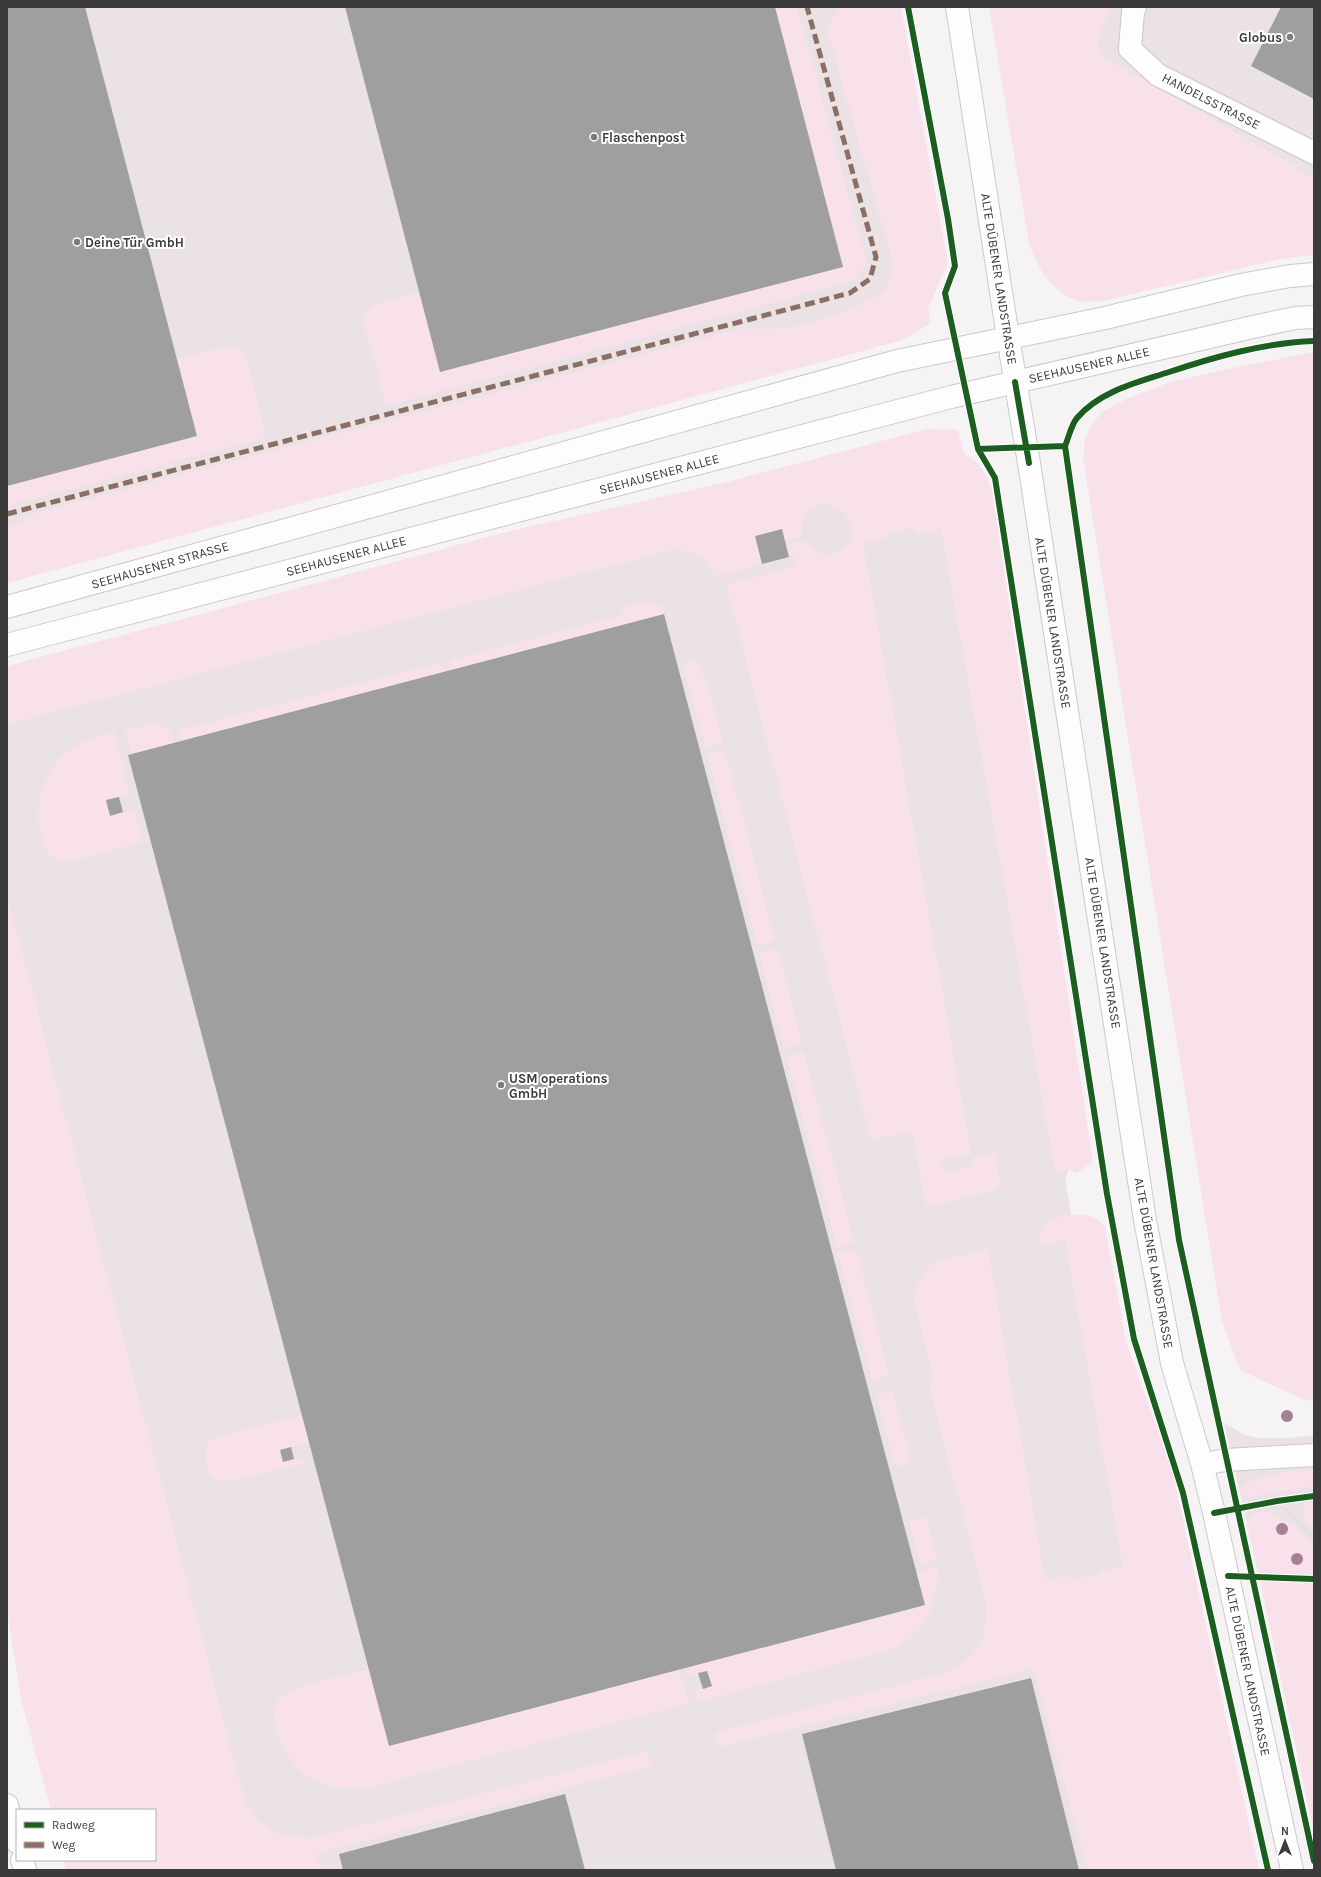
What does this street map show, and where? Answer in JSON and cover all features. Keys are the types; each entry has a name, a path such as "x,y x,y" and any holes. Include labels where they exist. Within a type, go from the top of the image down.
{"main road":[{"name":"ALTE DÜBENER LANDSTRASSE","path":"956,7 1030,471 1145,1220 1172,1363 1202,1464 1292,1870"},
{"name":"HANDELSSTRASSE","path":"1135,7 1133,11 1130,49 1158,75 1314,153"},
{"path":"1008,337 1105,318 1241,285 1290,276 1314,274"},
{"name":"SEEHAUSENER ALLEE","path":"7,645 950,397 1253,327 1295,318 1314,316"},
{"name":"SEEHAUSENER STRASSE","path":"7,607 890,363 1008,337"},
{"path":"1202,1464 1226,1460 1314,1455"},
{"path":"7,1805 16,1838"}],"path":[{"path":"1276,1501 1314,1538"}],"shaded area":[{"path":"7,7 873,7 928,308 7,555"},
{"path":"775,7 797,7 866,260 860,274 847,283 386,406 363,319 371,307 386,300 419,293 440,372 843,267"},
{"path":"842,7 901,7 948,263 928,308 931,323 903,340 7,583 7,529 37,512 740,329 778,329 807,323 855,307 880,294 889,283 891,255 826,27"},
{"path":"989,7 1113,7 1100,32 1099,37 1100,50 1103,58 1314,179 1314,255 1280,259 1103,301 1081,301 1062,293 1054,286 1042,271 1029,243"},
{"path":"1019,7 1314,7 1314,179 1103,58"},
{"path":"229,346 240,349 247,358 266,437 7,506 7,486 197,436 177,359"},
{"path":"1314,352 1314,1401 1302,1399 1240,1370 1222,1322 1083,458 1085,439 1091,425 1102,412 1126,399 1170,382"},
{"path":"927,429 958,430 964,453 978,463 987,477 992,491 1093,1163 1075,1173 1069,1169 1055,1171 941,529 916,533 915,528 886,534 886,539 863,543 971,1153 940,1159 943,1172 973,1167 972,1158 996,1153 1000,1184 995,1190 931,1206 925,1205 913,1132 871,1139 726,585 796,566 794,556 789,557 786,545 804,540 812,548 822,553 832,554 838,552 843,548 851,535 851,523 845,514 834,507 823,505 812,508 804,518 802,536 785,540 782,530 762,564 715,577 704,559 693,553 672,550 23,720 7,728 7,666 506,532 723,483"},
{"path":"929,456 1069,1169 1065,1180 1071,1215 1078,1225 1220,1870 177,1870 7,1226 7,692"},
{"path":"644,601 661,605 664,614 453,670 450,660 619,616 626,606"},
{"path":"696,660 707,684 723,743 705,747 683,664"},
{"path":"442,662 445,672 181,741 179,730"},
{"path":"156,723 171,732 174,743 132,754 125,730"},
{"path":"115,732 130,794 106,801 110,815 134,810 143,842 73,861 62,861 55,859 49,854 45,847 40,829 39,800 46,778 58,760 74,747"},
{"path":"725,750 775,941 757,945 707,755"},
{"path":"7,895 245,1802 252,1812 259,1821 273,1832 290,1837 313,1838 646,1751 651,1766 317,1853 321,1870 66,1870 64,1861 156,1861 156,1809 51,1809 22,1703 7,1611"},
{"path":"777,948 802,1043 784,1048 759,953"},
{"path":"804,1052 854,1242 837,1247 786,1056"},
{"path":"1083,1214 1095,1218 1105,1226 1126,1341 1173,1474 1259,1870 1088,1870 1033,1669 719,1747 714,1733 944,1673 966,1660 978,1647 984,1629 986,1603 928,1382 934,1381 914,1300 920,1279 927,1269 935,1262 988,1250 1045,1579 1070,1576 1071,1579 1099,1575 1099,1571 1123,1567 1065,1240 1041,1244 1040,1238 1040,1231 1046,1222 1058,1217"},
{"path":"856,1249 889,1376 872,1381 838,1253"},
{"path":"893,1391 912,1463 895,1467 876,1395"},
{"path":"302,1415 309,1443 291,1447 284,1462 302,1457 304,1463 230,1481 220,1481 211,1474 206,1463 205,1456 207,1444 210,1439"},
{"path":"1224,1423 1245,1435 1257,1438 1290,1438 1314,1435 1314,1832 1258,1571"},
{"path":"1314,1469 1314,1486 1248,1497 1239,1492 1244,1486 1262,1478"},
{"path":"1314,1502 1314,1530 1305,1522 1303,1503"},
{"path":"1269,1511 1297,1528 1314,1545 1314,1576 1258,1571 1247,1525 1248,1519 1256,1512"},
{"path":"926,1516 938,1560 920,1564 909,1521"},
{"path":"938,1567 936,1592 929,1614 916,1632 897,1648 697,1702 694,1691 712,1686 707,1671 691,1675 688,1667 924,1606 916,1573"},
{"path":"1260,1579 1314,1582 1314,1832"},
{"path":"369,1669 679,1670 689,1703 364,1789 337,1788 324,1785 311,1779 303,1773 294,1764 287,1753 276,1728 274,1716 276,1705 282,1696 298,1688 323,1680"}],"building":[{"name":"Deine Tür GmbH","path":"7,7 85,7 197,436 7,486"},
{"name":"Flaschenpost","path":"345,7 775,7 843,267 440,372"},
{"name":"Globus","path":"1281,7 1314,7 1314,99 1251,66"},
{"path":"782,529 789,557 762,564 755,536"},
{"name":"USM operations GmbH","path":"664,614 925,1605 389,1746 128,755"},
{"path":"119,797 123,812 110,816 106,800"},
{"path":"291,1447 294,1459 283,1462 280,1450"},
{"path":"707,1671 712,1686 703,1689 698,1673"},
{"path":"1031,1678 1079,1870 836,1870 802,1734"},
{"path":"565,1794 585,1870 343,1870 339,1854"}],"marked path":[{"path":"7,514 850,293 870,279 876,257 807,7"}],"cycle path":[{"path":"908,7 948,219 955,266 945,293 978,449 1065,446"},
{"path":"1314,341 1295,342 1257,348 1220,356 1118,390 1096,401 1077,418 1065,446 1179,1240 1314,1861"},
{"path":"1015,382 1029,463"},
{"path":"978,449 995,478 1107,1194 1134,1339 1183,1493 1268,1870"},
{"path":"1214,1513 1277,1501 1314,1496"},
{"path":"1228,1576 1314,1579"}],"place":[{"name":"Globus","path":"1290,37"},
{"name":"Flaschenpost","path":"594,137"},
{"name":"Deine Tür GmbH","path":"77,242"},
{"name":"USM operations GmbH","path":"501,1085"}]}
